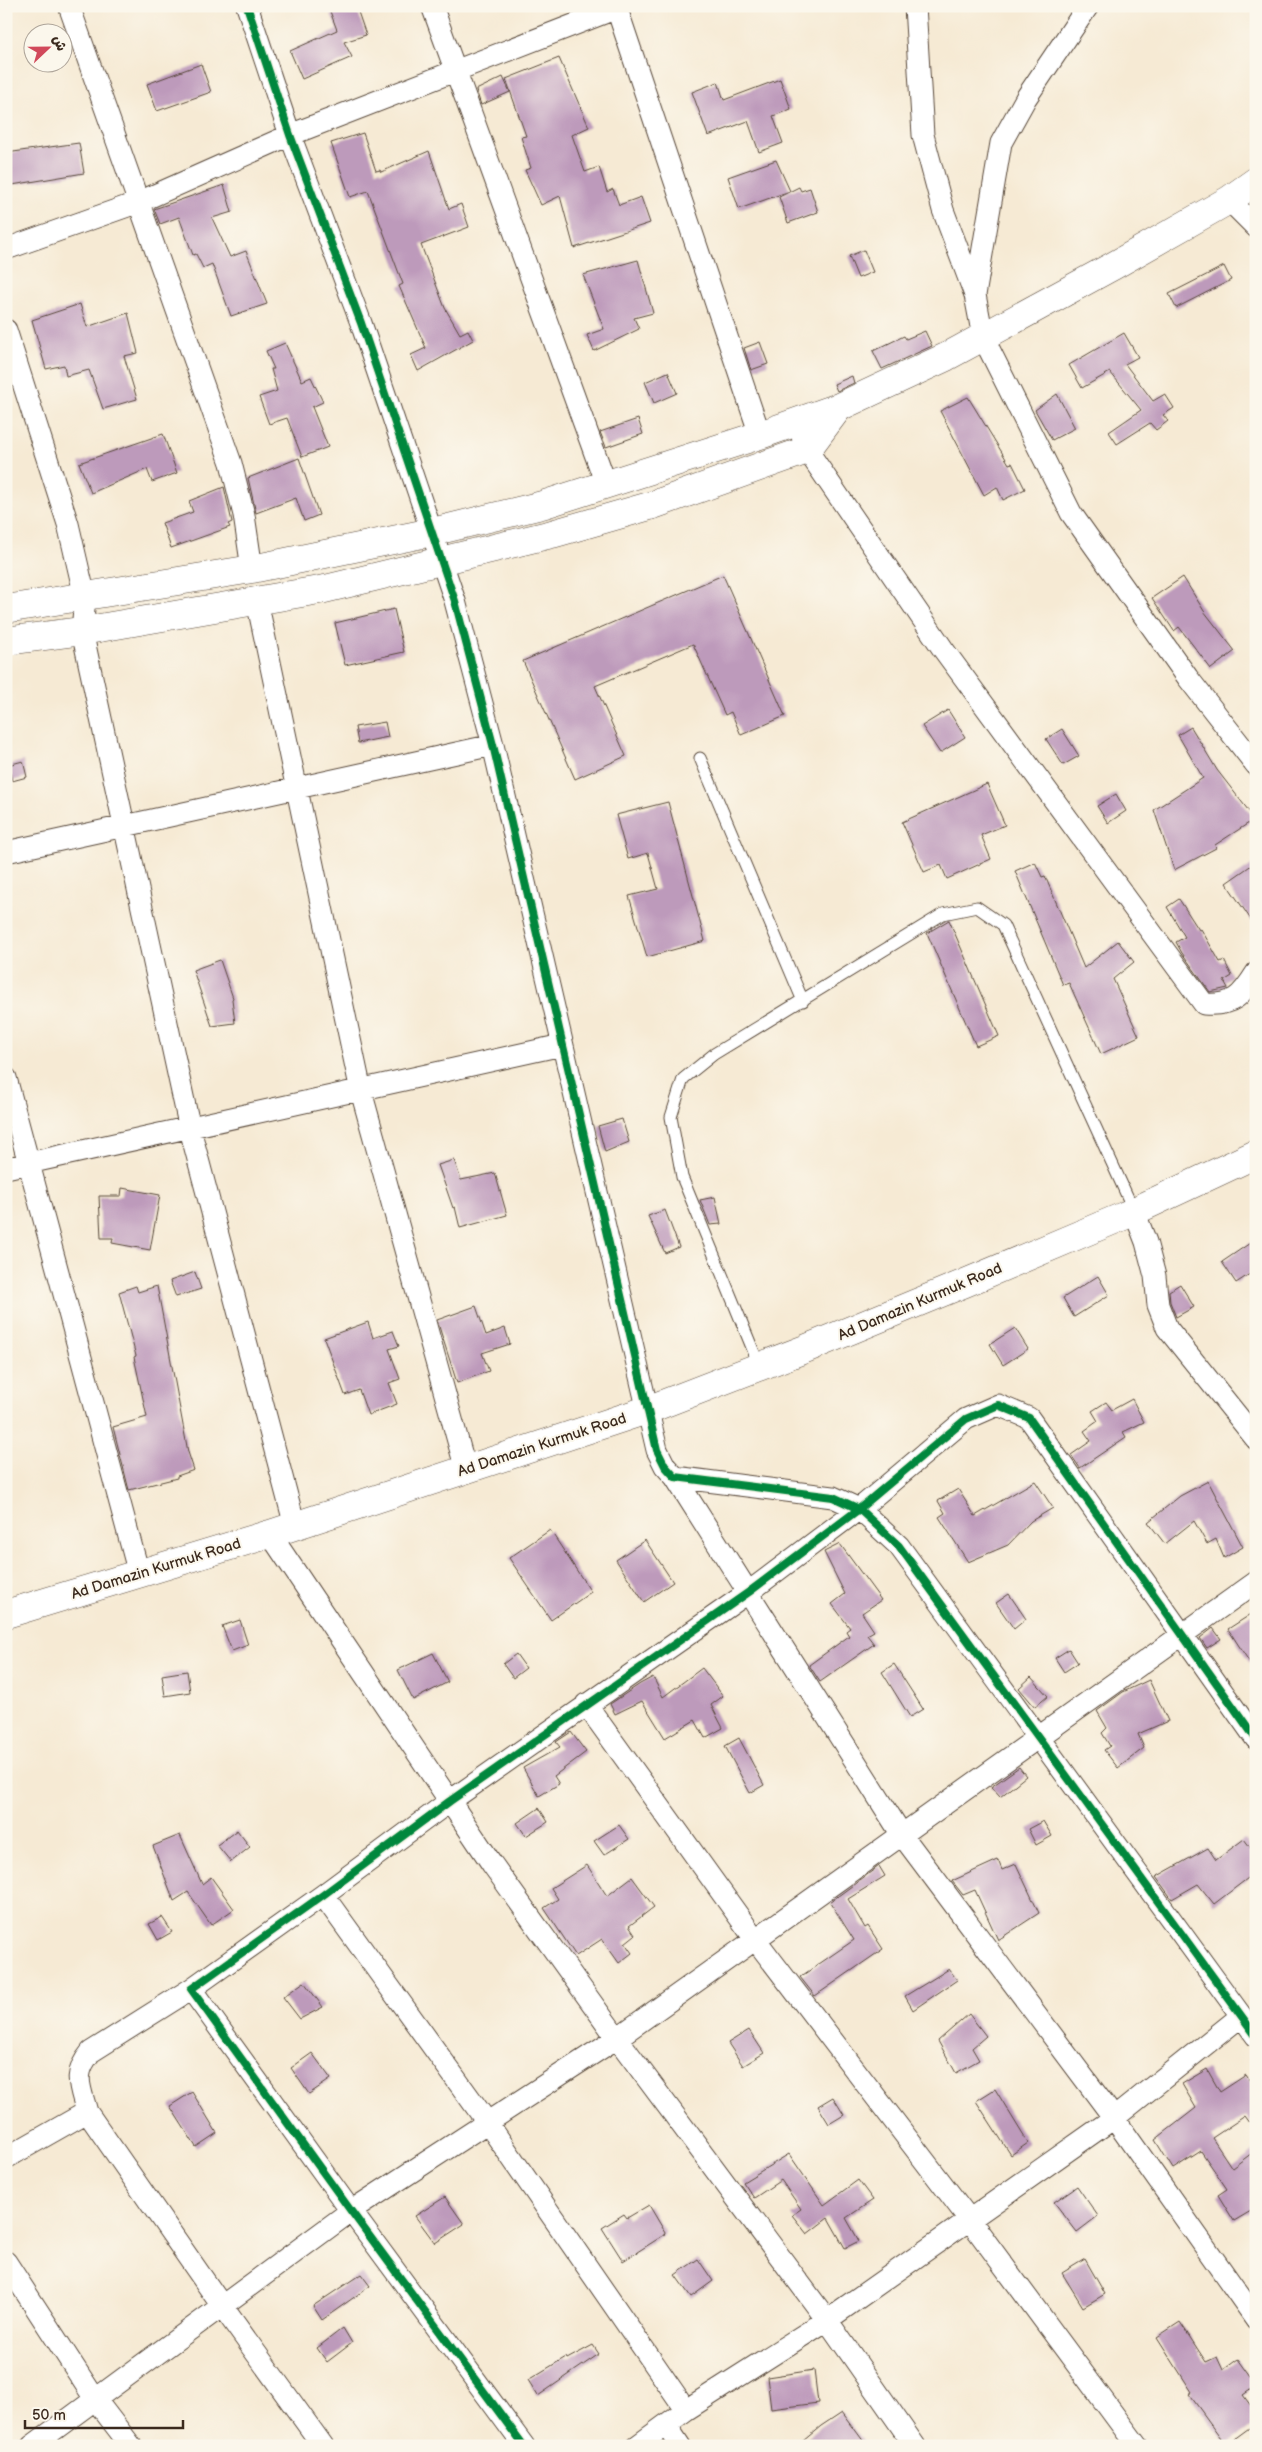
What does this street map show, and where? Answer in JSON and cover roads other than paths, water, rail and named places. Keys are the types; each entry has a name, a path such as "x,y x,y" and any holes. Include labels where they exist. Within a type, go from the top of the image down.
{"main road":[{"path":"6,609 252,569 432,532 542,505 760,435 839,407 983,337 1228,200 1256,181"},
{"path":"6,641 82,631 325,590 552,534 653,505 807,450 839,407"},
{"name":"Ad Damazin Kurmuk Road","path":"6,1614 283,1530 647,1410 965,1283 1134,1211 1256,1154"}],"street":[{"path":"69,6 231,463 244,514 252,569"},
{"path":"247,6 290,135 361,323 455,601 493,745 657,1450 665,1466 675,1476 902,1835 1114,2118 1256,2319"},
{"path":"432,6 606,484"},
{"path":"915,6 923,135 943,210 976,295 983,337 1071,513 1188,678 1256,765"},
{"path":"976,295 1002,143 1026,98 1088,6"},
{"path":"6,249 139,202 290,135 617,7 760,435"},
{"path":"1228,200 1256,227"},
{"path":"6,330 68,524 85,596 82,631 190,1129 283,1530 450,1801 616,2038 827,2320 915,2446"},
{"path":"797,422 807,450 943,649 1204,1004 1220,1005 1242,994 1256,973"},
{"path":"257,601 361,1090 466,1470"},
{"path":"6,852 493,745"},
{"path":"6,1168 190,1129 562,1045"},
{"path":"6,1078 140,1574"},
{"path":"1134,1211 1146,1242 1155,1276 1158,1304 1167,1328 1256,1439"},
{"path":"323,2446 222,2306 87,2112 77,2076 82,2063 90,2052 191,1989 586,1704 749,1592 859,1509 966,1419 998,1406 1029,1418 1256,1739"},
{"path":"675,1476 833,1497 859,1509 899,1546 1240,2017 1256,2036"},
{"path":"32,2446 351,2211 616,2038 1256,1582"},
{"path":"586,1704 755,1939 968,2219 1137,2446"},
{"path":"323,1895 487,2122 686,2410"},
{"path":"191,1989 524,2446"},
{"path":"637,2446 686,2410 827,2320 1114,2118 1240,2017"},
{"path":"6,2158 87,2112"},
{"path":"6,2262 95,2399 131,2446"},
{"path":"666,2426 680,2446"}],"lane":[{"path":"700,758 803,1001"},
{"path":"760,1366 682,1177 671,1117 683,1079 714,1054 943,914 977,907 1003,925 1134,1211"}]}
